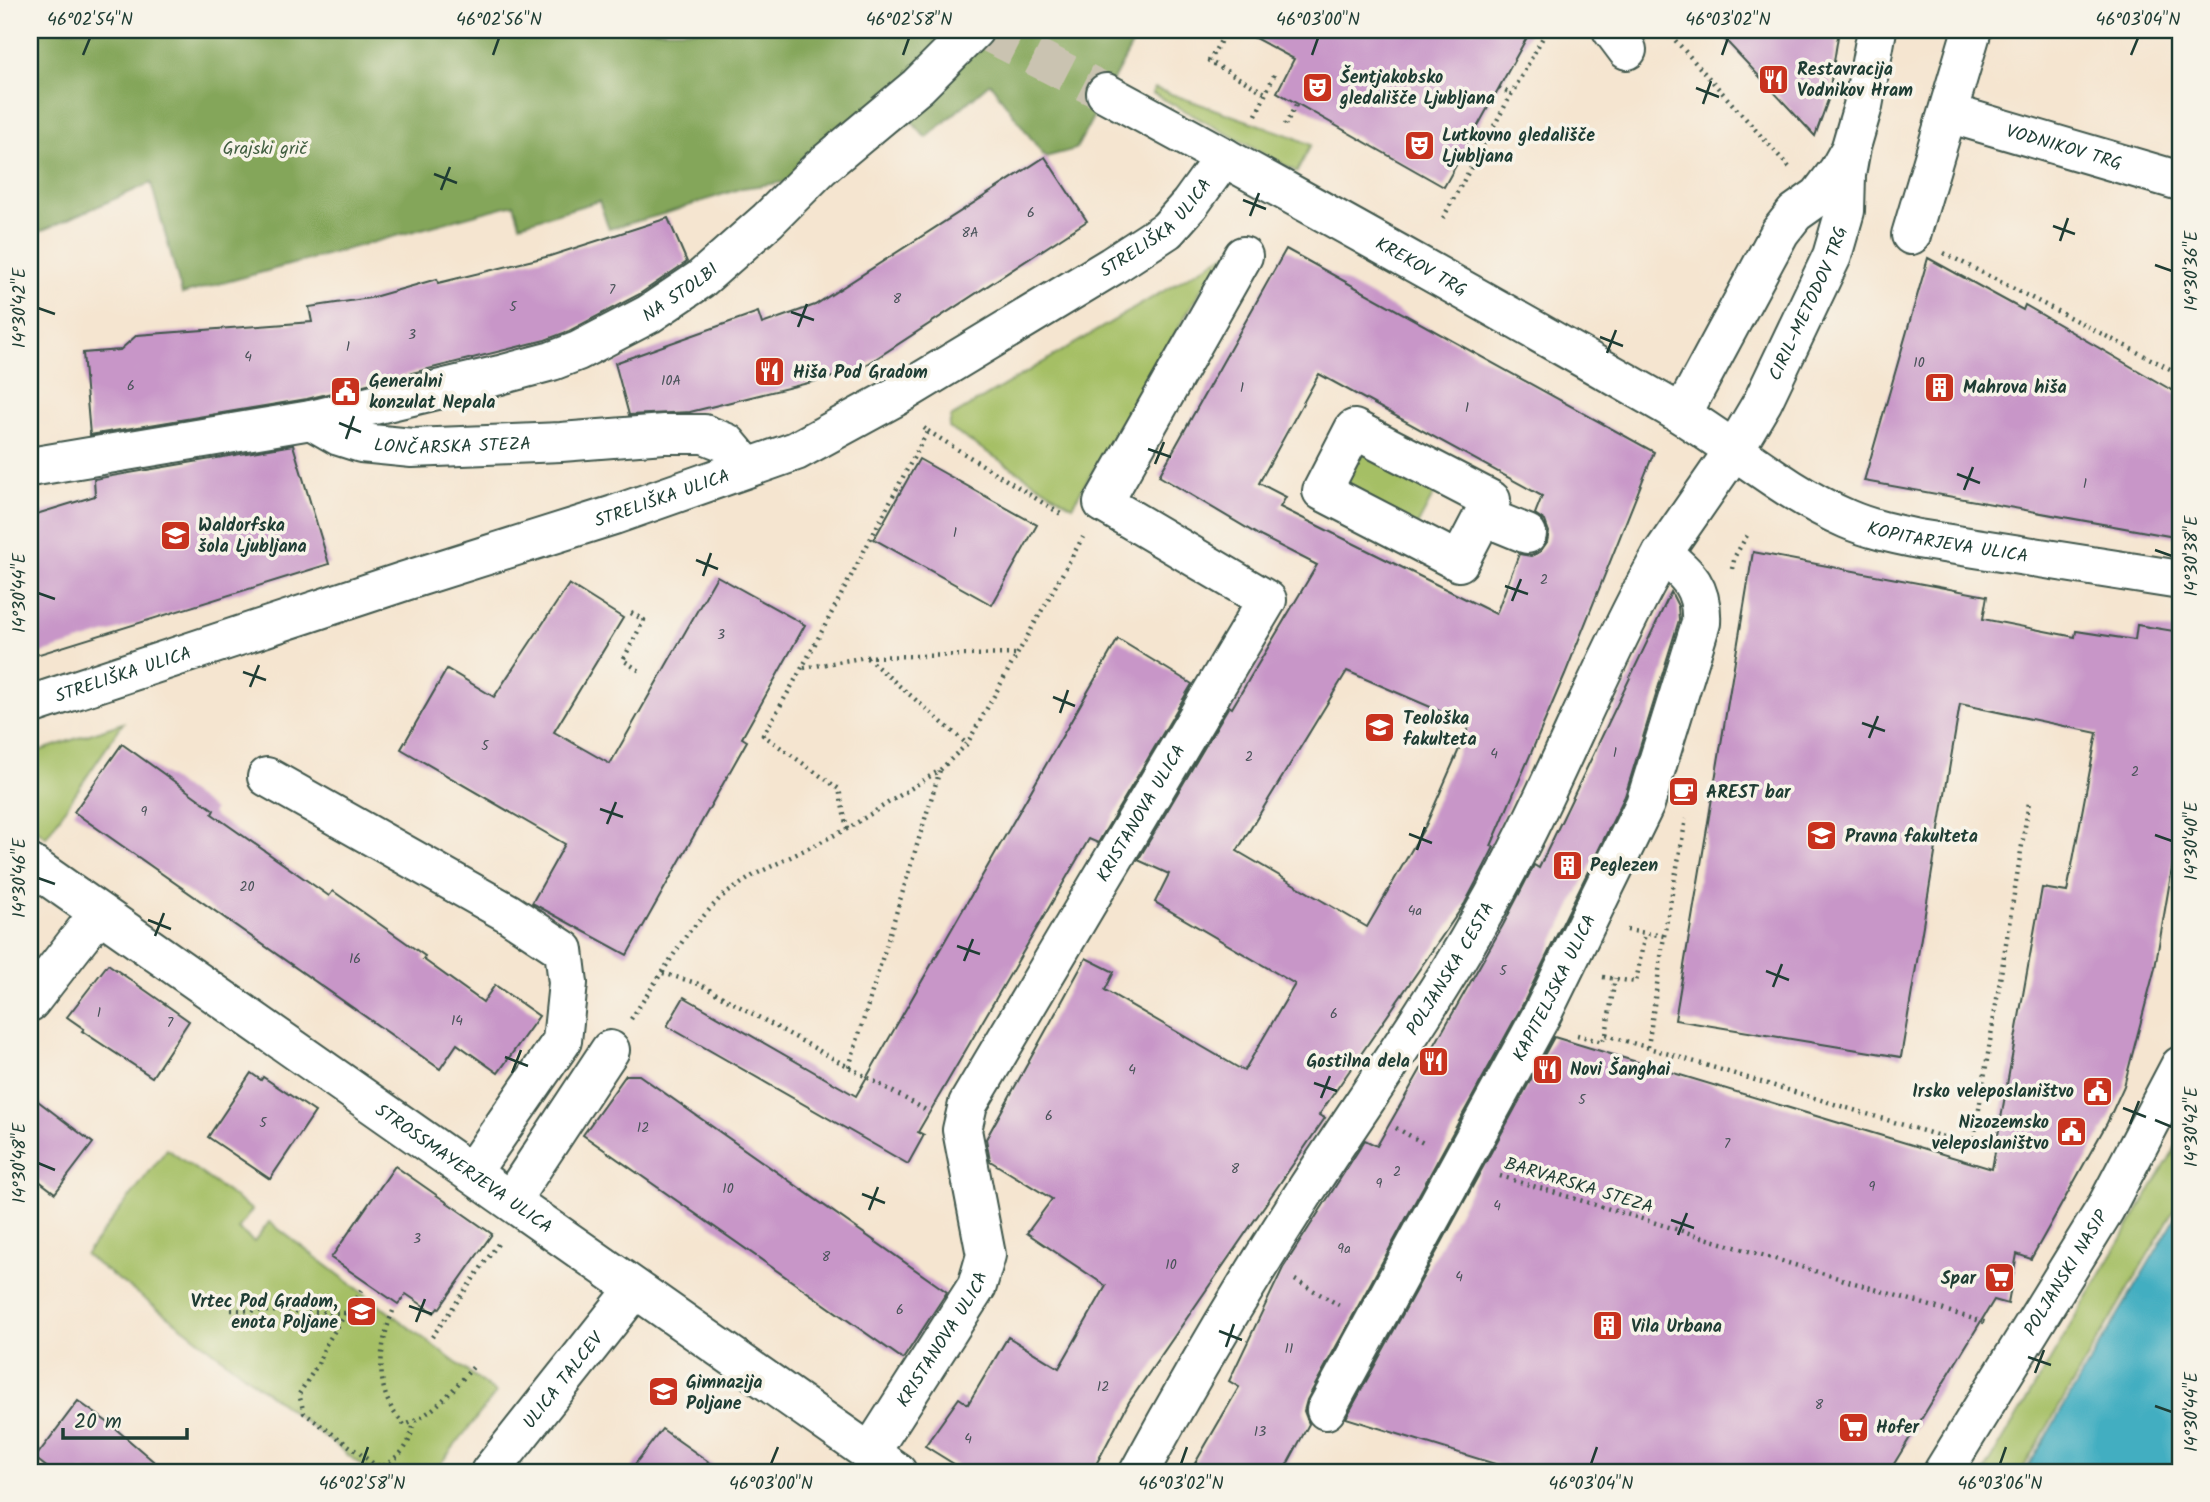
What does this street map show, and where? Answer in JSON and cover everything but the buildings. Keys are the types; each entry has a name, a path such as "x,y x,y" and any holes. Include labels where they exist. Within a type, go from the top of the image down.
{"street":[{"name":"NA STOLBI","path":"311,420 425,395 552,361 578,351 649,314 675,298 718,264 768,220 820,168 918,86 974,30"},
{"name":"CIRIL-METODOV TRG","path":"1734,450 1763,401 1832,256 1845,211 1846,175 1863,106 1877,30"},
{"path":"1911,235 1972,30"},
{"name":"KREKOV TRG","path":"1106,93 1682,414 1734,450"},
{"name":"VODNIKOV TRG","path":"1948,113 2180,181"},
{"name":"CIRIL-METODOV TRG","path":"1682,414 1780,232 1795,214 1819,196 1838,171 1851,147"},
{"name":"STRELIŠKA ULICA","path":"30,705 614,515 796,451 897,396 1167,230 1190,204 1224,157"},
{"path":"1103,503 1243,256"},
{"path":"30,467 311,420"},
{"name":"LONČARSKA STEZA","path":"311,420 339,436 361,443 412,448 704,434 727,443 747,467"},
{"name":"POLJANSKA CESTA","path":"1139,1472 1182,1392 1250,1278 1481,918 1524,837 1662,554 1734,450"},
{"name":"KOPITARJEVA ULICA","path":"1734,450 1806,498 1847,519 1885,532 2180,580"},
{"name":"KRISTANOVA ULICA","path":"884,1463 977,1286 986,1255 962,1130 968,1104 1267,600 1103,503"},
{"path":"1483,516 1527,534"},
{"name":"KAPITELJSKA ULICA","path":"1326,1410 1542,1014 1645,804 1701,624 1702,605 1689,578 1662,554"},
{"path":"267,778 508,913 564,950 568,983 562,1041 471,1173"},
{"name":"STROSSMAYERJEVA ULICA","path":"30,864 884,1463"},
{"path":"30,1002 99,913"},
{"path":"516,1204 586,1085 610,1051"},
{"path":"550,1059 586,1085"},
{"name":"POLJANSKI NASIP","path":"1943,1472 2105,1209 2180,1066"},
{"name":"ULICA TALCEV","path":"490,1472 635,1289"}],"path":[{"path":"1209,30 1223,37 1209,61 1265,93"},
{"path":"1443,218 1547,30"},
{"path":"1666,30 1792,171"},
{"path":"1256,115 1275,73"},
{"path":"1499,88 1511,94"},
{"path":"1285,125 1297,103"},
{"path":"1911,235 2180,374"},
{"path":"897,396 911,420 1041,503"},
{"path":"847,829 839,789 763,735 803,668 928,431"},
{"path":"610,1051 688,933 721,897 754,875 847,829 940,770 967,744 1103,503"},
{"path":"631,613 644,620 623,660 640,671"},
{"path":"803,668 866,657 1017,653"},
{"path":"866,657 967,744"},
{"path":"849,1067 940,770"},
{"path":"1615,978 1606,1035 1973,1146 2029,802"},
{"path":"1622,929 1664,936 1648,1047"},
{"path":"1595,975 1636,982 1644,933"},
{"path":"663,973 699,984 962,1130"},
{"name":"BARVARSKA STEZA","path":"1361,1108 1461,1164 1987,1324"},
{"path":"432,1337 516,1204"},
{"path":"361,1290 325,1346 318,1364 299,1394 304,1413 382,1467 401,1455 410,1440 414,1422"},
{"path":"231,1310 346,1313"},
{"path":"393,1311 384,1334 383,1381 391,1407 404,1425 414,1422 441,1402 474,1366"}],"green space":[{"name":"Grajski grič","path":"30,30 1140,30 1076,149 1045,157 990,83 926,138 912,122 830,176 742,188 609,229 599,201 520,224 514,204 182,294 151,183 30,236"},
{"path":"1154,88 1311,145 1297,172 1152,93"},
{"path":"1231,251 1201,290 1072,506 949,428 951,417"},
{"path":"1367,443 1440,483 1416,528 1343,488"},
{"path":"123,723 46,837 30,825 30,754"},
{"path":"2180,1140 2180,1200 2021,1472 1984,1472"},
{"name":"Vrtec Pod Gradom, enota Poljane","path":"167,1149 252,1210 238,1229 254,1242 269,1222 496,1393 434,1472 370,1472 85,1255"}],"water":[{"path":"2180,1210 2180,1472 2025,1472"}],"tunnel":[{"path":"983,30 1106,93"}],"place":[{"name":"Restavracija Vodnikov Hram","path":"1774,79"},
{"name":"Šentjakobsko gledališče Ljubljana","path":"1317,87"},
{"name":"Lutkovno gledališče Ljubljana","path":"1419,145"},
{"name":"Hiša Pod Gradom","path":"770,372"},
{"name":"Mahrova hiša","path":"1940,387"},
{"name":"Generalni konzulat Nepala","path":"346,391"},
{"name":"Waldorfska šola Ljubljana","path":"175,535"},
{"name":"Teološka fakulteta","path":"1380,728"},
{"name":"AREST bar","path":"1683,792"},
{"name":"Pravna fakulteta","path":"1822,836"},
{"name":"Peglezen","path":"1567,865"},
{"name":"Gostilna dela","path":"1433,1061"},
{"name":"Novi Šanghai","path":"1547,1069"},
{"name":"Irsko veleposlaništvo","path":"2097,1091"},
{"name":"Nizozemsko veleposlaništvo","path":"2072,1132"},
{"name":"Spar","path":"1999,1278"},
{"name":"Vrtec Pod Gradom, enota Poljane","path":"361,1311"},
{"name":"Vila Urbana","path":"1608,1326"},
{"name":"Gimnazija Poljane","path":"663,1392"},
{"name":"Hofer","path":"1853,1427"}]}
